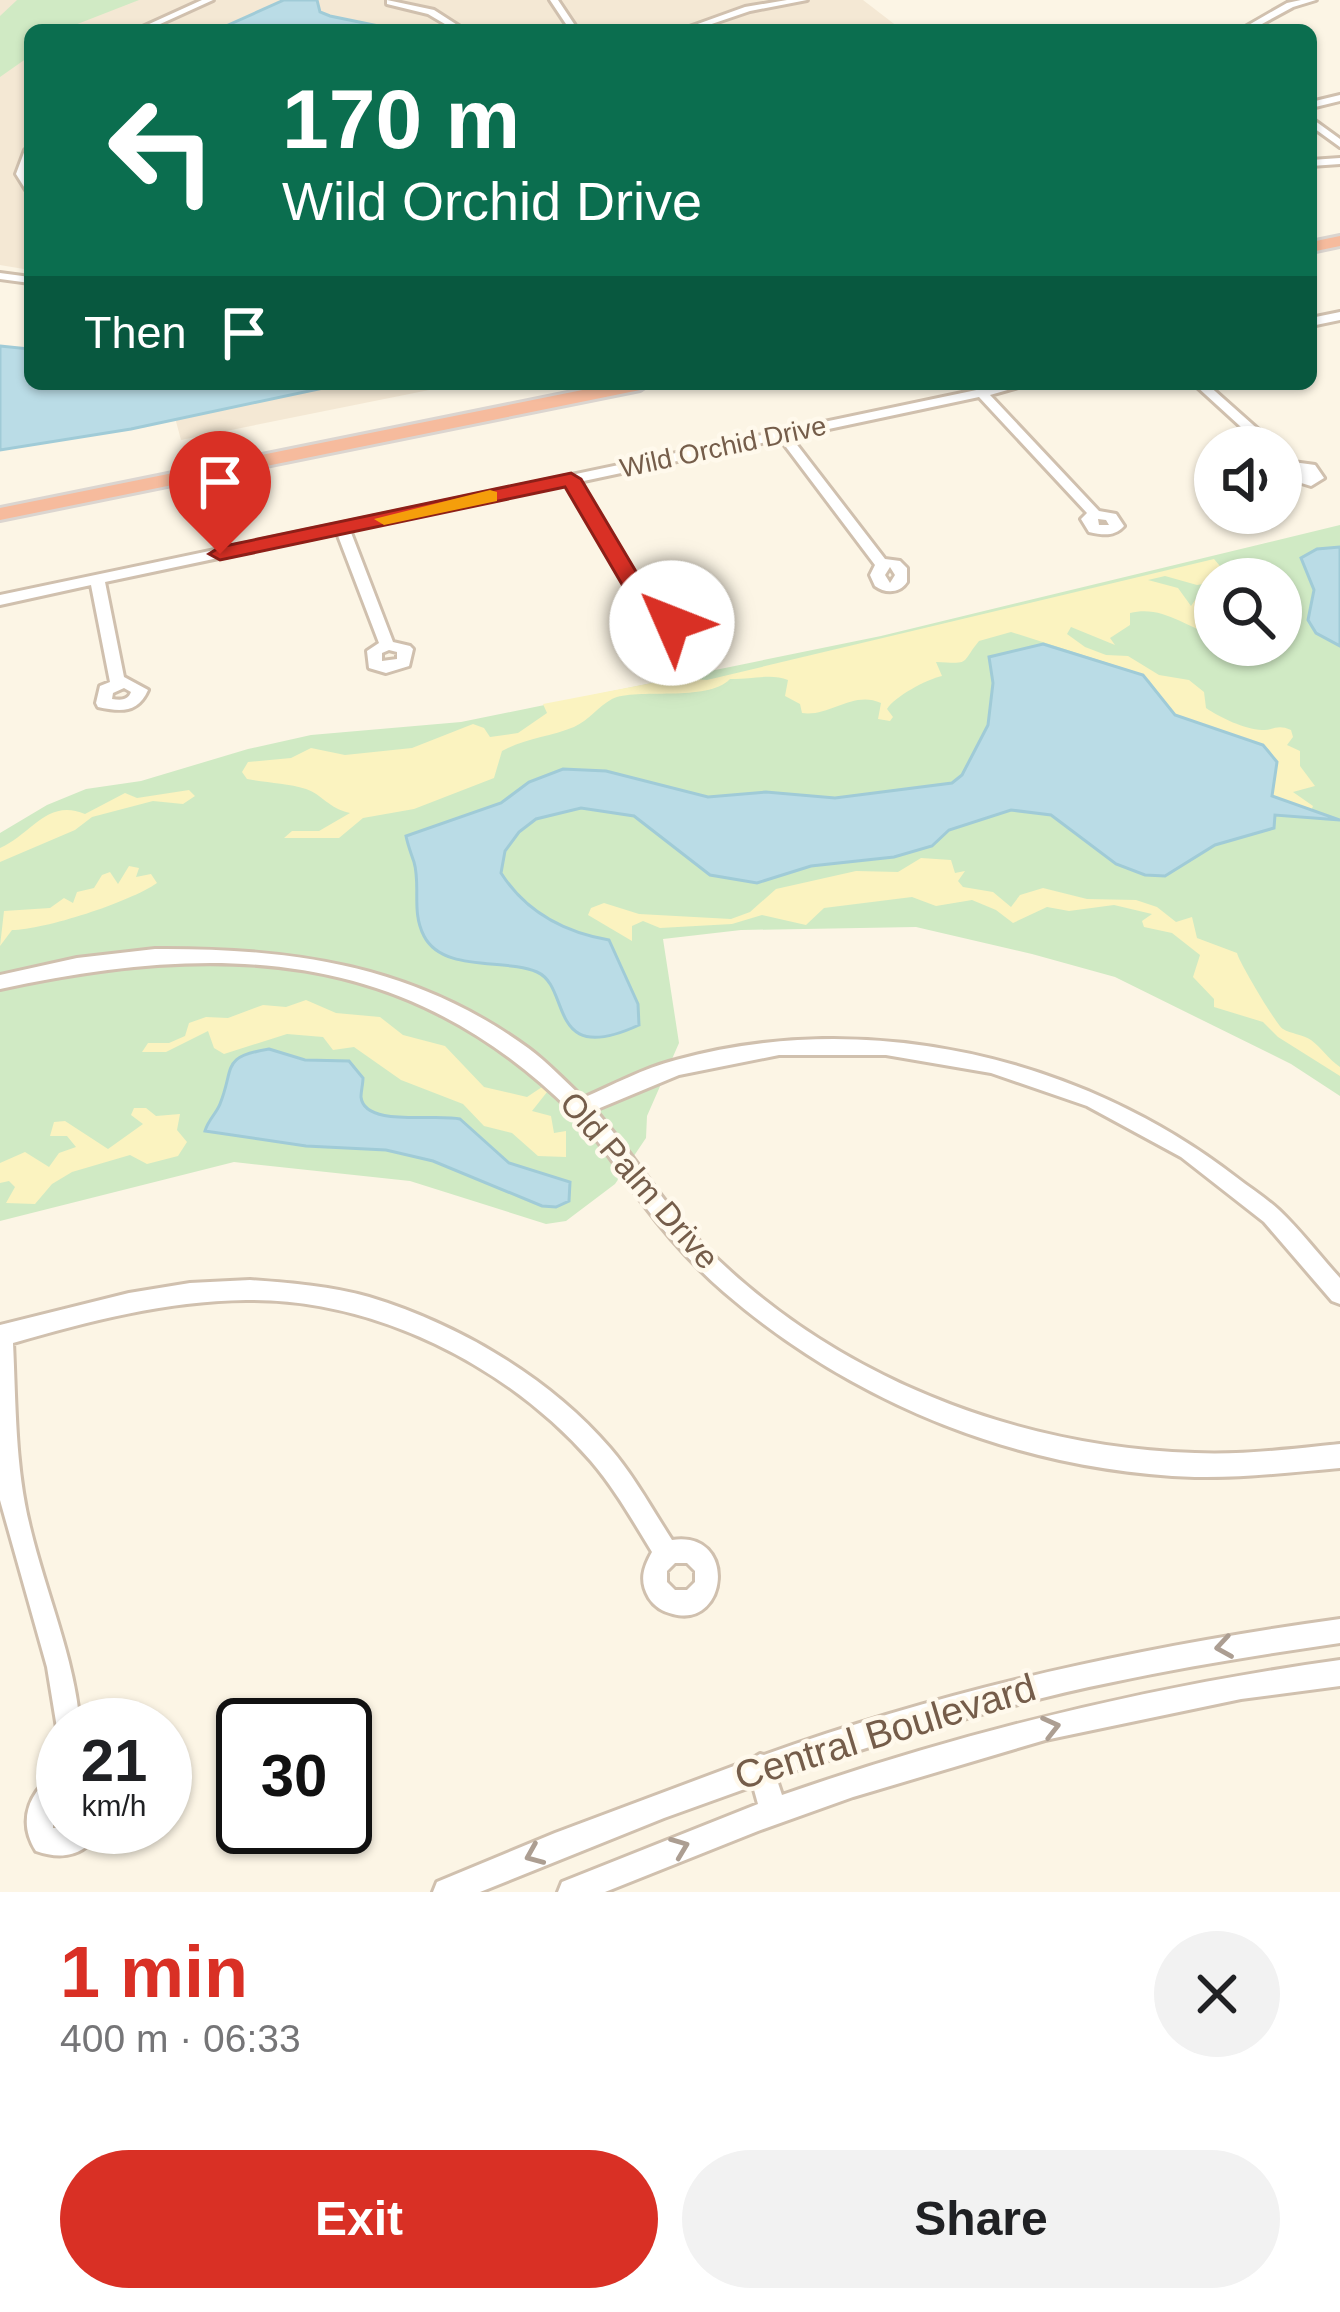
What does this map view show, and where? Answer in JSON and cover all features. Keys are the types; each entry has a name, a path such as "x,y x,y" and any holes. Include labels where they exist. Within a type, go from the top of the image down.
{"highway":[{"path":"0,500 553,390"},
{"path":"0,514 610,390"}],"street":[{"path":"154,24 209,0"},
{"path":"703,24 748,9 802,0"},
{"path":"1255,24 1290,5 1312,0"},
{"path":"387,2 431,12 451,24"},
{"path":"1317,110 1340,134"},
{"name":"Wild Orchid Drive","path":"0,600 996,390"},
{"path":"1207,390 1247,426"},
{"path":"982,393 1095,514"},
{"path":"783,434 883,566"},
{"path":"571,479 652,617"},
{"path":"342,528 387,645"},
{"path":"97,579 118,683"},
{"name":"Old Palm Drive","path":"0,982 108,959 213,952 316,964 397,985 442,1005 530,1060 580,1108 680,1235 714,1268 766,1313 866,1378 978,1426 1105,1458 1195,1465 1340,1456"},
{"path":"580,1108 661,1071 752,1049 852,1043 953,1055 1052,1085 1162,1137 1223,1177 1288,1232 1340,1294"},
{"path":"64,1698 58,1647 27,1564 11,1498 1,1335 110,1303 199,1289 266,1288 363,1305 460,1344 561,1415 613,1469 667,1554"},
{"name":"Central Boulevard","path":"447,1892 610,1822 760,1767 976,1699 1078,1675 1340,1631"},
{"name":"Central Boulevard","path":"572,1892 774,1812 1001,1739 1206,1694 1340,1672"},
{"path":"760,1767 774,1812"}],"shaded area":[{"path":"0,0 863,0 894,24 24,24 24,269 0,265"},
{"path":"168,390 429,390 181,440"}],"green space":[{"path":"17,0 139,0 77,24 24,24 24,60 0,77 0,16"},
{"path":"1340,525 1340,1096 1291,1064 1115,977 916,927 741,930 663,939 679,1043 647,1116 646,1138 615,1184 566,1221 546,1224 410,1181 234,1162 0,1221 0,833 86,789 141,781 248,749 311,735 461,722 881,636 1194,560 1194,666 1302,666 1302,558 1204,558"}],"sand":[{"path":"1194,564 1194,584 1165,576 1148,580 1178,588 1191,606 1194,602 1194,627 1142,611 1130,613 1130,625 1110,638 1115,645 1071,627 1067,634 1106,655 1128,656 1159,675 1189,680 1204,692 1206,708 1233,722 1255,729 1291,730 1293,737 1287,745 1300,751 1300,766 1315,786 1293,792 1313,806 1311,811 1271,796 1275,762 1263,745 1175,715 1149,680 1133,671 1011,632 979,641 960,662 936,662 942,676 896,699 887,709 893,717 890,721 878,719 881,703 871,700 802,713 800,704 785,696 788,680 774,677 730,679 705,691 612,699 574,727 502,751 494,778 414,809 363,818 339,838 284,838 292,831 319,831 350,813 306,789 247,779 242,772 248,762 291,758 311,748 345,755 412,748 473,724 490,737 518,733 547,713 543,704 678,678 707,680"},
{"path":"189,790 195,796 183,804 153,801 92,817 75,830 0,862 0,848 50,814 72,810 85,814 125,793 137,798"},
{"path":"921,858 951,860 955,873 965,871 958,881 963,887 993,892 1011,907 1020,895 1043,888 1087,899 1136,900 1157,907 1176,922 1192,917 1197,938 1237,953 1279,1025 1315,1043 1340,1067 1340,1076 1278,1037 1263,1022 1214,1007 1214,999 1193,977 1200,955 1172,933 1144,927 1142,921 1152,914 1114,905 1069,911 1047,907 1013,923 972,900 936,906 912,897 824,908 806,925 762,915 732,924 660,928 643,921 632,926 632,941 588,915 591,908 604,903 639,914 731,919 750,912 776,889 856,871 898,872"},
{"path":"129,866 139,868 136,877 151,874 157,883 86,914 12,930 0,946 4,911 50,908 64,898 73,903 77,892 94,888 102,875 110,872 118,884"},
{"path":"306,1000 336,1013 380,1017 403,1035 445,1046 484,1087 527,1097 548,1083 551,1087 532,1111 551,1116 554,1133 566,1131 566,1157 538,1156 512,1133 484,1126 463,1104 401,1080 354,1047 333,1050 323,1037 287,1034 224,1054 214,1048 208,1031 166,1052 142,1052 148,1043 169,1043 185,1036 189,1023 206,1017 228,1018 263,1005 286,1007"},
{"path":"134,1108 146,1108 156,1116 180,1114 177,1130 187,1142 178,1156 147,1164 130,1155 72,1172 52,1184 35,1204 6,1203 15,1187 9,1181 0,1183 0,1163 25,1152 49,1167 59,1153 76,1147 67,1136 50,1136 54,1122 65,1121 108,1149 143,1124 131,1115"}],"water":[{"path":"284,0 317,0 320,12 369,24 230,24"},
{"path":"0,346 24,348 24,390 314,390 131,429 0,450"},
{"path":"1340,547 1340,646 1316,633 1308,620 1314,590 1301,558 1317,549"},
{"path":"1043,644 1143,675 1175,715 1263,745 1277,762 1272,796 1340,820 1275,815 1274,828 1215,845 1165,876 1145,875 1116,864 1051,815 1011,810 949,830 932,846 894,857 811,866 757,883 710,875 634,816 581,808 536,819 505,851 501,873 522,899 547,918 609,940 638,1004 639,1025 609,1036 589,1037 575,1031 548,980 537,972 460,960 433,948 424,936 418,917 416,871 406,836 501,803 529,782 563,769 606,771 708,797 766,792 835,798 952,783 962,775 988,725 993,683 989,657"},
{"path":"269,1049 305,1060 349,1061 363,1078 365,1107 388,1116 460,1119 509,1163 570,1182 569,1201 542,1206 433,1161 386,1150 306,1146 205,1131 236,1060"}],"slow traffic":[{"path":"384,519 490,496"}],"route":[{"path":"220,554 571,479 652,617 672,623"}]}
